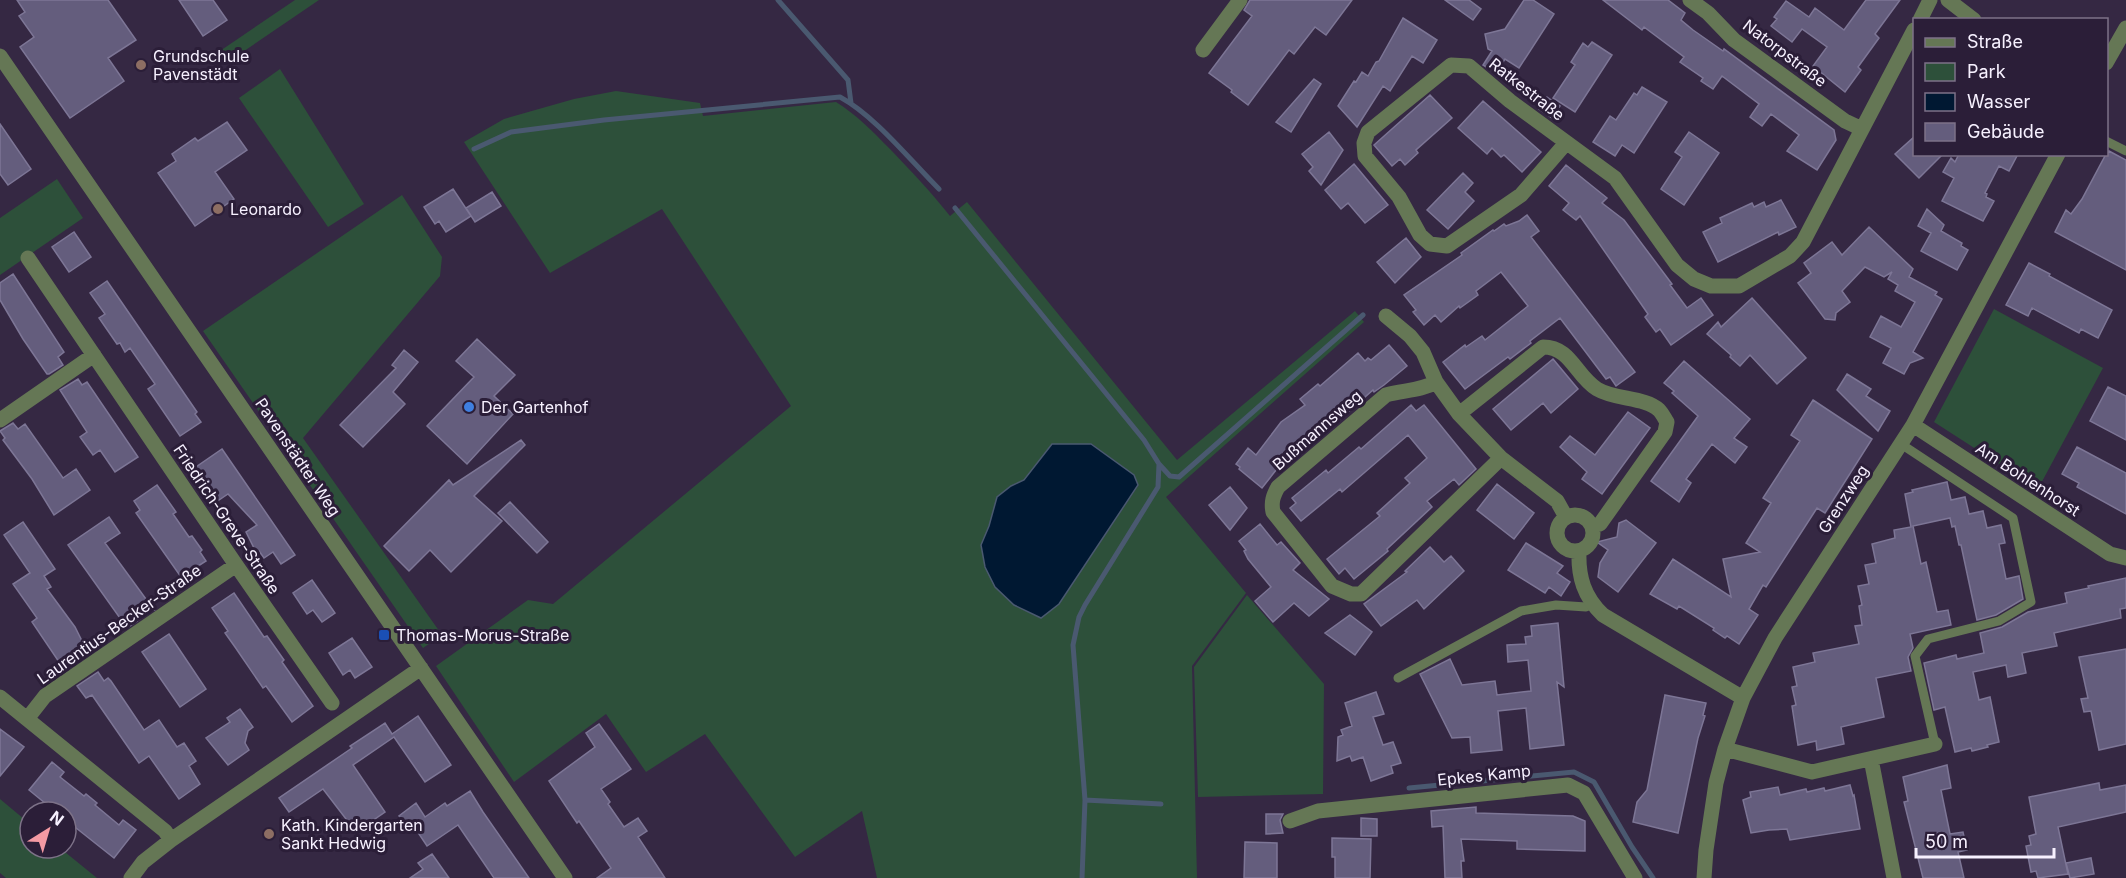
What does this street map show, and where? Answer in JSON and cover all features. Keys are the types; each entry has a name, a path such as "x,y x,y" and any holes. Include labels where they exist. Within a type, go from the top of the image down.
{"street":[{"path":"1203,50 1240,0"},
{"name":"Natorpstraße","path":"1690,0 1708,13 1734,40 1845,121 1862,129"},
{"path":"1921,18 1930,0"},
{"path":"1948,0 1971,18"},
{"path":"2108,60 2126,28"},
{"name":"Ratkestraße","path":"1566,143 1521,195 1447,246 1430,244 1420,235 1398,196 1365,156 1364,143 1368,132 1450,65 1469,66 1510,101 1615,178 1677,265 1694,279 1711,286 1739,286 1791,256 1803,242 1913,32"},
{"name":"Pavenstädter Weg","path":"0,56 565,878"},
{"name":"Grenzweg","path":"1704,878 1713,798 1725,749 1743,698 1781,628 1913,425 2057,156"},
{"name":"Friedrich-Greve-Straße","path":"28,258 332,703"},
{"path":"1386,316 1410,336 1423,352 1436,382 1459,414 1501,458 1557,501 1566,517"},
{"path":"1459,414 1543,347 1553,347 1562,351 1584,378 1596,388 1609,395 1648,404 1659,410 1667,422 1665,432 1600,524 1592,526"},
{"path":"0,420 94,355"},
{"name":"Bußmannsweg","path":"1436,382 1426,388 1386,395 1278,487 1271,503 1273,512 1332,586 1351,594 1361,594 1501,458"},
{"name":"Am Bohlenhorst","path":"1913,425 2110,554 2126,558"},
{"path":"1576,514 1586,518 1592,526 1591,542 1579,551 1566,549 1558,539 1558,526 1566,517 1576,514"},
{"path":"1579,551 1578,568 1583,585 1592,604 1603,615 1743,698"},
{"name":"Laurentius-Becker-Straße","path":"27,718 45,696 236,565"},
{"path":"131,878 143,862 171,840 421,668"},
{"path":"0,697 165,831 171,840"},
{"path":"1725,749 1812,772 1935,744"},
{"path":"1871,759 1894,878"},
{"name":"Epkes Kamp","path":"1290,821 1318,811 1568,784 1584,794 1635,878"}],"lane":[{"path":"2108,142 2126,151"},
{"path":"1901,444 2013,518 2031,602 1998,621 1928,639 1915,656 1935,744"},
{"path":"1398,678 1521,611 1557,605 1586,607 1592,604"}],"green space":[{"path":"295,0 319,0 225,64 217,53"},
{"path":"280,69 364,204 328,227 239,98"},
{"path":"616,91 700,103 703,116 836,102 877,136 950,216 967,202 1177,460 1355,311 1364,322 1166,497 1246,593 1192,666 1197,878 877,878 862,811 795,857 705,734 646,772 606,714 514,782 436,666 528,600 553,604 791,406 662,209 550,273 464,142 504,119 574,99","holes":["1052,444 1092,444 1134,475 1138,486 1059,604 981,545 1011,486 1024,480"]},
{"path":"57,179 83,218 0,275 0,218"},
{"path":"402,195 442,257 440,276 303,438 442,635 423,648 203,331"},
{"path":"1994,309 2103,368 2038,489 1934,422"},
{"path":"1247,595 1324,684 1323,794 1198,797 1194,667"},
{"path":"0,799 18,814 18,860 75,860 97,878 6,878 0,873"}],"water":[{"path":"1052,444 1091,444 1134,475 1138,485 1059,604 1041,618 1014,605 995,587 985,567 981,545 997,497 1011,486 1024,480"}],"building":[{"path":"17,0 108,0 136,40 108,58 124,81 70,118 20,47 34,37 19,16 25,12"},
{"path":"179,0 213,0 227,20 203,36"},
{"path":"1250,0 1352,0 1326,35 1315,27 1294,54 1289,50 1248,105 1209,73 1252,16 1244,10"},
{"path":"1445,0 1469,0 1481,9 1473,20"},
{"path":"1524,0 1533,0 1554,14 1519,68 1505,59 1496,73 1483,65 1492,51 1488,49 1485,34 1505,29"},
{"path":"1603,0 1668,0 1685,13 1681,20 1693,30 1723,51 1724,49 1834,130 1836,140 1817,170 1787,151 1799,135 1771,114 1762,126 1750,117 1759,104 1722,76 1713,89 1701,81 1703,78 1680,62 1684,57 1644,27 1642,30"},
{"path":"1866,0 1900,0 1875,34 1879,38 1858,67 1861,70 1845,92 1813,66 1827,47 1802,29 1792,42 1771,26 1777,19 1774,17 1786,1 1809,17 1815,8 1844,30"},
{"path":"1403,18 1437,40 1423,63 1412,56 1390,91 1383,86 1357,127 1338,106 1362,72 1368,76"},
{"path":"1592,42 1612,55 1575,112 1553,98 1575,65 1571,62 1583,43 1588,47"},
{"path":"1314,79 1321,84 1291,132 1276,122"},
{"path":"1642,87 1667,102 1634,153 1622,145 1615,156 1593,142 1610,116 1616,120 1634,93 1637,95"},
{"path":"1430,95 1452,118 1416,150 1418,153 1405,165 1400,159 1392,166 1374,145"},
{"path":"1547,97 1560,106 1552,118 1539,109"},
{"path":"1483,101 1541,152 1522,172 1504,155 1501,157 1492,148 1487,154 1458,128"},
{"path":"227,122 247,150 215,172 234,199 195,226 158,173 176,161 172,154 195,138 198,141"},
{"path":"0,124 31,169 8,185 0,174"},
{"path":"1329,132 1343,150 1321,185 1309,171 1313,167 1302,154"},
{"path":"1689,132 1719,153 1684,205 1661,189 1682,157 1675,152"},
{"path":"1913,138 1913,156 1941,156 1919,178 1895,154"},
{"path":"2108,152 2126,160 2126,270 2055,232 2066,210 2071,214 2082,199 2105,156 2108,156"},
{"path":"1958,156 2017,156 2009,171 1999,166 1985,193 1986,197 1994,201 1983,221 1942,201 1954,178 1943,172 1951,158 1955,162"},
{"path":"1354,164 1388,205 1365,223 1348,203 1341,209 1325,190"},
{"path":"1566,165 1607,198 1602,203 1624,220 1687,308 1701,298 1713,315 1671,345 1660,329 1656,332 1645,317 1648,314 1580,216 1576,220 1563,210 1569,203 1549,186"},
{"path":"1463,173 1473,183 1465,192 1474,201 1448,229 1427,210"},
{"path":"453,189 471,216 446,232 439,221 435,224 424,207"},
{"path":"492,192 501,206 475,222 466,208"},
{"path":"1781,200 1796,227 1779,235 1778,232 1718,262 1703,232 1722,223 1720,218 1752,203 1754,207 1764,202 1766,207"},
{"path":"1927,209 1944,225 1941,231 1962,243 1961,246 1968,250 1957,270 1921,251 1931,233 1918,226"},
{"path":"1527,215 1539,231 1531,237 1635,372 1616,386 1610,377 1606,379 1560,318 1510,359 1508,357 1465,389 1443,362 1465,345 1466,347 1482,336 1485,340 1528,306 1501,272 1476,291 1478,295 1460,308 1459,306 1441,322 1435,315 1424,325 1413,312 1416,310 1404,295 1462,255 1461,253 1493,230 1504,224 1506,226 1519,221"},
{"path":"1869,227 1913,269 1909,277 1937,292 1935,295 1942,299 1913,352 1923,358 1910,363 1904,374 1883,363 1891,348 1870,337 1881,316 1901,327 1915,302 1895,291 1898,285 1888,279 1892,272 1884,277 1865,267 1842,291 1850,302 1836,313 1835,320 1825,319 1798,283 1811,273 1804,263 1832,242 1842,255"},
{"path":"74,232 91,257 69,272 52,247"},
{"path":"1406,238 1421,257 1395,283 1377,262"},
{"path":"2029,263 2112,310 2098,338 2081,329 2079,333 2032,308 2028,316 2006,305"},
{"path":"13,274 64,352 58,357 63,365 49,374 23,339 0,300 0,283"},
{"path":"107,281 197,412 195,414 201,422 180,436 148,389 155,384 130,348 125,352 99,318 105,314 90,293"},
{"path":"1752,298 1806,358 1777,384 1750,355 1740,366 1707,334 1718,322 1721,327"},
{"name":"Der Gartenhof","path":"477,339 515,375 494,396 513,414 467,464 427,426 474,377 456,361"},
{"path":"1389,345 1407,366 1384,385 1374,392 1373,390 1321,436 1314,427 1262,488 1239,469 1240,467 1236,464 1248,448 1256,455 1281,422 1305,405 1300,399 1318,384 1320,386 1358,353 1365,361 1368,358 1371,360"},
{"path":"404,350 418,362 393,392 405,404 363,447 340,425 396,368 392,365"},
{"path":"1553,359 1578,389 1551,413 1543,403 1511,430 1493,409"},
{"path":"1684,361 1750,419 1734,438 1747,447 1735,463 1712,444 1686,479 1691,483 1679,502 1651,481 1698,416 1664,383"},
{"path":"1847,374 1871,389 1866,396 1890,411 1878,431 1837,390"},
{"path":"78,379 82,385 87,382 138,457 115,472 100,450 93,455 80,437 87,432 60,390"},
{"path":"2108,387 2126,396 2126,440 2090,421"},
{"path":"1813,400 1872,439 1825,513 1817,508 1766,587 1763,585 1749,609 1758,615 1739,644 1727,636 1725,638 1713,630 1714,628 1679,606 1677,609 1650,594 1673,559 1731,597 1723,559 1760,552 1746,543 1771,503 1763,498 1800,441 1791,435"},
{"path":"1411,405 1416,411 1424,405 1476,469 1459,485 1454,479 1427,501 1432,507 1387,549 1388,551 1354,579 1345,568 1339,574 1327,559 1380,516 1377,513 1410,483 1405,478 1427,458 1408,435 1342,492 1340,489 1301,521 1290,508 1296,503 1292,498 1326,470 1328,473 1359,447 1361,449"},
{"path":"1628,412 1650,428 1602,494 1582,479 1587,472 1560,447 1570,436 1595,455"},
{"path":"13,423 18,429 25,424 63,478 76,469 90,490 54,515 32,479 3,440 5,438 0,431"},
{"path":"521,440 525,445 474,496 502,521 451,572 430,550 409,571 384,546 449,480 453,485"},
{"path":"2077,447 2126,473 2126,514 2077,487 2079,483 2062,474"},
{"path":"222,449 295,555 281,564 273,552 264,558 259,551 255,550 246,532 257,525 228,494 219,500 196,467"},
{"path":"1947,482 1951,500 1965,497 1969,514 1983,511 1987,528 2001,525 2005,543 1999,544 2006,579 2019,576 2023,599 1996,615 1977,620 1961,545 1959,545 1955,526 1952,527 1950,518 1913,526 1921,564 1926,562 1937,612 1948,610 1951,625 1910,634 1913,648 1908,657 1911,671 1876,678 1884,717 1841,727 1844,744 1817,750 1816,741 1798,745 1792,706 1796,705 1792,687 1797,686 1793,667 1815,662 1813,653 1859,644 1855,626 1862,625 1859,606 1862,605 1858,586 1869,584 1865,565 1876,563 1872,544 1895,538 1894,530 1911,527 1905,494 1913,492 1912,490"},
{"path":"1497,484 1534,513 1514,539 1477,510"},
{"path":"157,485 176,512 173,514 189,537 192,536 202,550 200,552 206,561 181,577 136,513 140,510 134,501"},
{"path":"1230,487 1247,508 1230,530 1209,505"},
{"path":"510,502 548,542 537,553 498,513"},
{"path":"109,517 120,533 105,543 154,610 139,606 134,609 140,619 127,628 68,545"},
{"path":"1626,520 1656,543 1618,592 1598,577 1600,563 1608,550 1597,542 1617,537 1619,523"},
{"path":"23,522 55,569 44,576 51,587 47,589 75,627 84,645 59,662 32,622 37,618 13,584 30,573 4,535"},
{"path":"1260,524 1277,545 1281,542 1300,563 1293,570 1329,599 1309,616 1294,603 1273,622 1255,601 1271,587 1248,559 1244,551 1246,550 1239,541"},
{"path":"1526,543 1563,566 1557,573 1570,582 1561,596 1549,587 1545,593 1508,570"},
{"path":"1430,547 1444,562 1451,556 1464,571 1424,609 1417,600 1381,626 1364,604 1407,572 1405,571"},
{"path":"2126,578 2126,608 2120,609 2121,618 2054,633 2057,646 2022,653 2026,673 2008,677 2006,665 1973,672 1979,700 1990,697 1999,742 1972,751 1971,748 1955,752 1945,707 1934,710 1924,663 1956,655 1957,659 1984,653 1980,633 2002,627 2028,612 2067,603 2065,593"},
{"path":"312,580 335,613 322,622 313,610 307,614 293,593"},
{"path":"234,593 264,637 267,636 284,660 282,662 313,706 292,722 266,686 263,688 225,633 228,631 212,608"},
{"path":"1350,615 1372,632 1355,655 1325,633"},
{"path":"1558,623 1564,687 1557,682 1564,745 1530,749 1526,708 1498,711 1502,750 1471,753 1470,737 1452,738 1420,674 1450,659 1462,685 1495,681 1497,695 1531,691 1528,660 1508,662 1507,645 1526,644 1525,637 1532,636 1531,626"},
{"path":"169,634 206,689 180,707 142,652"},
{"path":"352,638 372,667 355,678 350,670 343,675 329,653"},
{"path":"2126,649 2126,744 2099,750 2091,711 2084,712 2081,699 2088,698 2079,657"},
{"path":"98,672 104,681 108,678 111,681 144,730 159,720 177,747 184,743 196,761 189,766 200,784 179,799 149,756 139,763 92,695 86,698 77,686"},
{"path":"1376,692 1384,714 1373,717 1383,745 1393,742 1401,763 1391,766 1393,773 1371,781 1363,757 1352,761 1350,756 1337,761 1338,737 1343,735 1341,730 1352,726 1345,703"},
{"path":"1665,695 1706,703 1678,833 1633,822 1637,802 1647,790"},
{"path":"240,709 253,727 248,731 245,743 249,750 228,765 206,738 230,722 227,718"},
{"path":"418,716 451,765 425,782 394,737 353,765 385,812 356,832 323,789 289,812 279,798 385,723 392,734"},
{"path":"599,724 631,769 601,789 624,827 638,818 647,831 638,837 665,878 597,878 611,868 549,781 595,747 586,733"},
{"path":"0,729 24,747 0,776"},
{"path":"52,762 64,772 60,777 84,796 86,794 97,803 95,805 119,825 123,820 136,830 114,858 78,830 78,800 41,800 29,790"},
{"path":"1947,765 1951,788 1941,790 1950,834 1963,832 1967,850 1958,852 1964,878 1923,878 1904,802 1908,801 1903,777"},
{"path":"2099,783 2100,790 2126,785 2126,812 2058,827 2068,874 2038,878 2036,871 2031,872 2026,846 2031,845 2029,836 2036,834 2029,797"},
{"path":"1850,785 1860,829 1790,840 1787,829 1751,833 1743,800 1751,797 1750,792 1778,787 1780,795 1806,789 1807,792 1824,788 1825,791"},
{"path":"470,791 529,878 494,878 458,825 427,846 413,825 408,829 399,816 416,803 425,817 445,803 447,806"},
{"path":"1476,807 1476,813 1573,816 1585,821 1585,851 1517,849 1517,841 1461,839 1464,861 1461,861 1462,878 1445,878 1443,826 1432,827 1431,811"},
{"path":"1266,814 1283,814 1280,820 1283,833 1266,834"},
{"path":"1361,818 1377,819 1377,836 1361,836"},
{"path":"1332,838 1371,839 1370,878 1335,878"},
{"path":"1245,842 1277,843 1277,878 1244,878"},
{"path":"432,854 449,878 410,878 423,869 418,863"},
{"path":"2091,858 2094,874 2070,878 2066,863"}],"waterway":[{"path":"778,0 848,80 851,103"},
{"path":"474,149 511,132 604,120 840,97 866,115 892,139 939,189"},
{"path":"955,208 1144,440 1159,464 1158,487 1085,605 1079,617 1073,645 1085,800 1082,878"},
{"path":"1159,464 1170,476 1179,477 1363,315"},
{"path":"1409,788 1574,772 1594,782 1653,878"},
{"path":"1085,800 1161,804"}],"place":[{"name":"Grundschule Pavenstädt","path":"141,65"},
{"name":"Leonardo","path":"218,209"},
{"name":"Der Gartenhof","path":"469,407"},
{"name":"Thomas-Morus-Straße","path":"384,635"},
{"name":"Kath. Kindergarten Sankt Hedwig","path":"269,834"}]}
